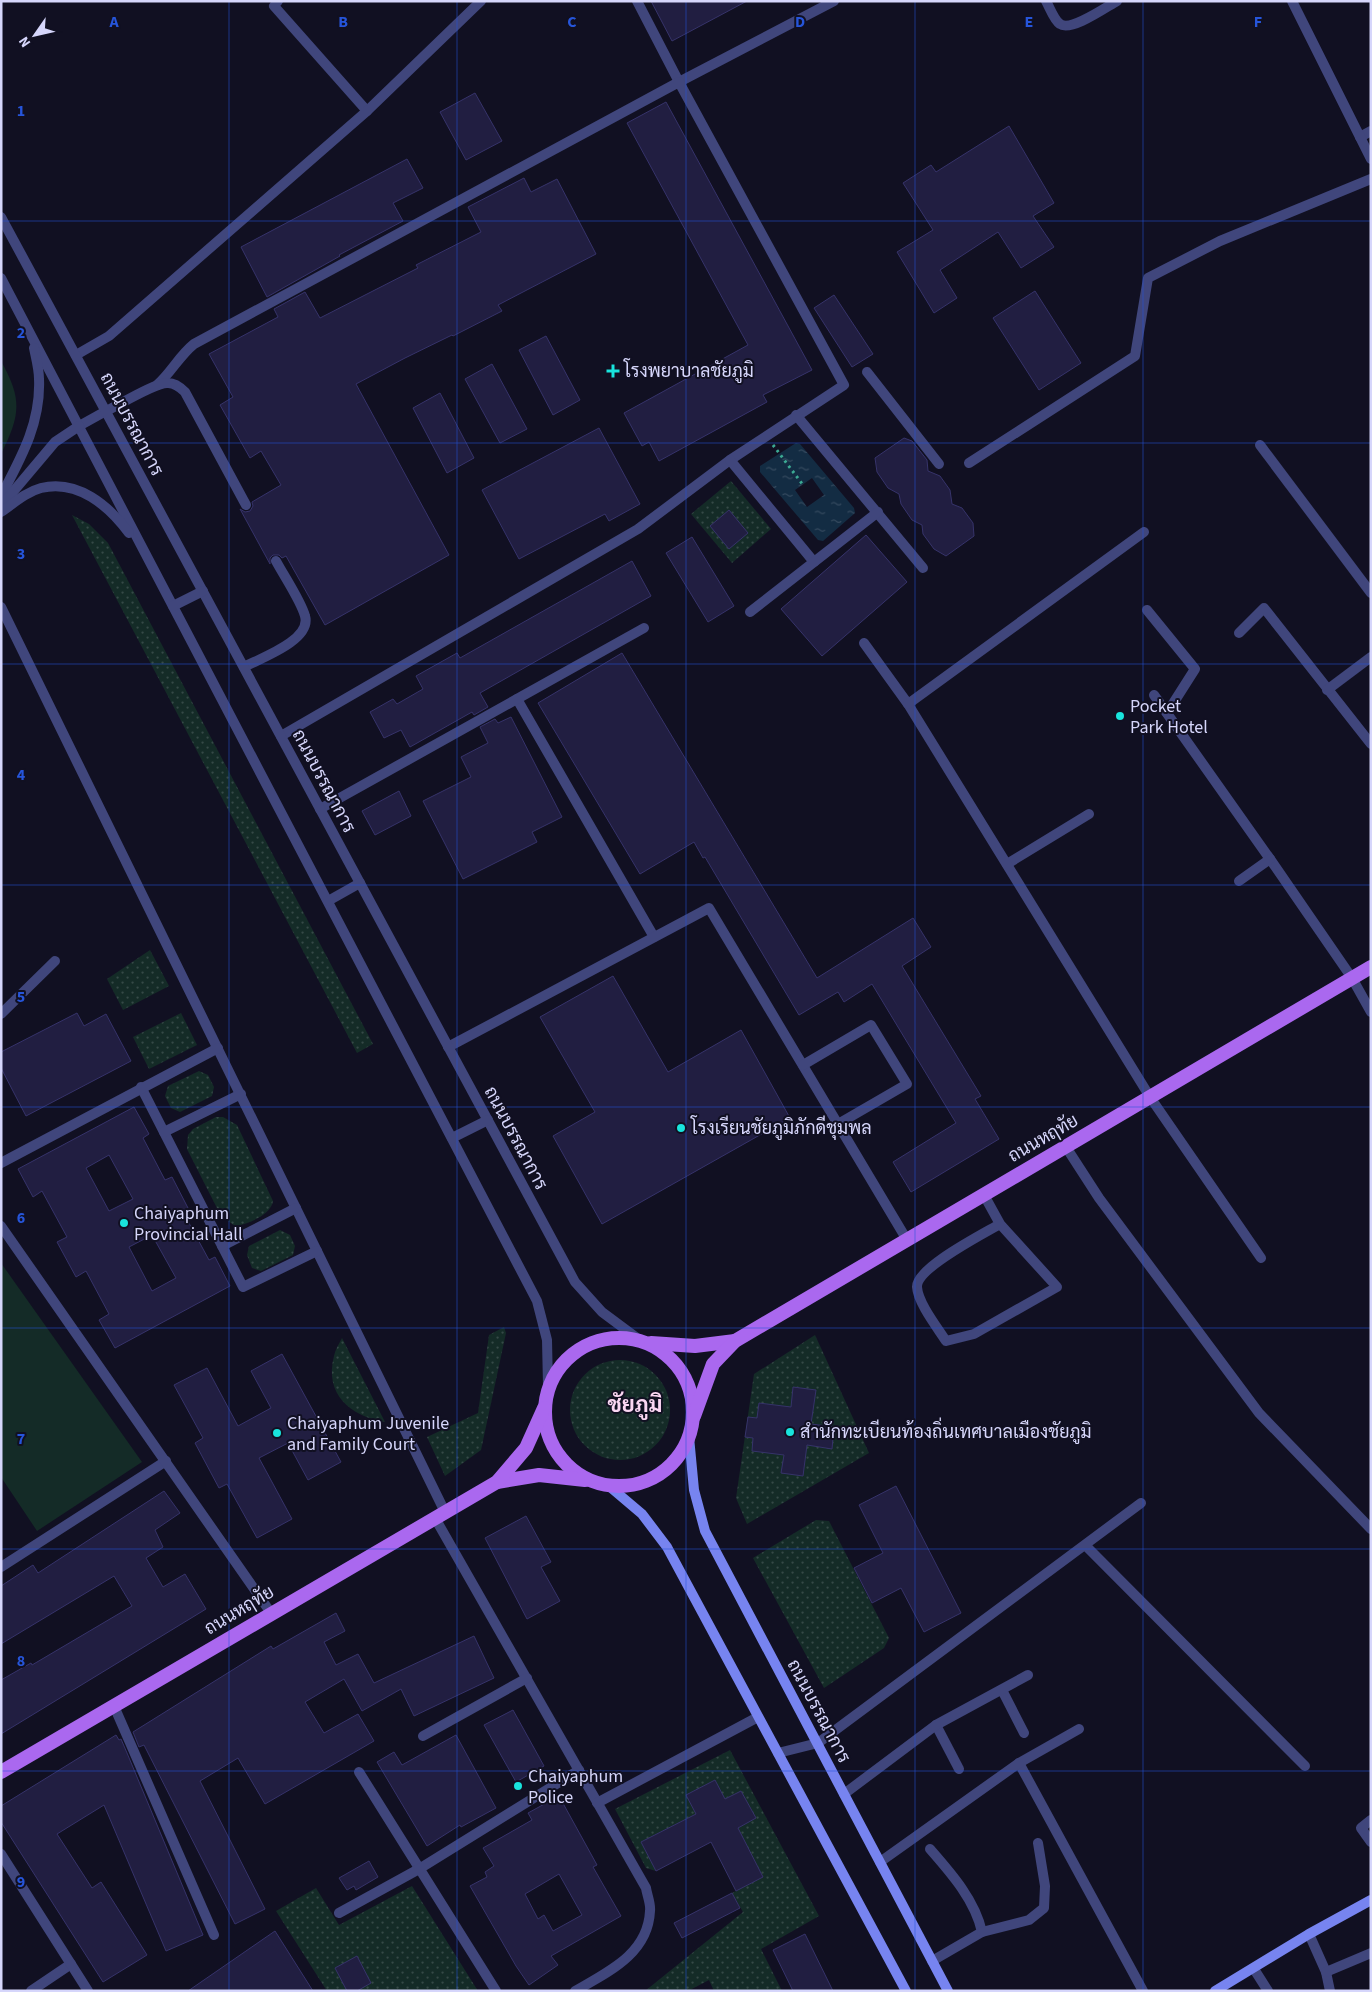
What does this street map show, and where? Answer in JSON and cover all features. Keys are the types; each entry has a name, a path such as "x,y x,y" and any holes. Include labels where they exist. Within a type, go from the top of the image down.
{"main road":[{"name":"ถนนหฤทัย","path":"694,1416 713,1364 735,1341 1371,967"},
{"path":"626,1337 645,1342 669,1356 684,1375 692,1395 694,1416 690,1437 680,1456 666,1470 650,1480 630,1486 609,1486 588,1480 570,1468 556,1451 546,1431 544,1408 548,1386 560,1365 578,1348 601,1339 626,1337"},
{"name":"ถนนหฤทัย","path":"645,1342 696,1346 735,1341"},
{"name":"ถนนหฤทัย","path":"1,1772 271,1612 497,1482 526,1448 544,1408"},
{"name":"ถนนบรรณาการ","path":"690,1437 694,1490 705,1531 948,1991"},
{"name":"ถนนหฤทัย","path":"497,1482 539,1475 588,1480"},
{"path":"609,1486 642,1514 667,1547 906,1991"},
{"path":"1215,1991 1309,1934 1371,1900"}],"street":[{"path":"278,1 274,6 367,110"},
{"path":"76,355 109,336 367,110 481,1"},
{"path":"281,736 638,528 730,460 844,385 637,1"},
{"path":"157,386 184,352 194,344 834,1"},
{"path":"1046,1 1059,24 1065,26 1076,24 1117,1"},
{"path":"1292,1 1371,159"},
{"path":"1360,137 1371,131"},
{"path":"969,462 1135,356 1148,278 1220,241 1371,179"},
{"name":"ถนนบรรณาการ","path":"1,217 575,1282 602,1312 645,1342"},
{"path":"1,278 537,1301 547,1340 548,1386"},
{"path":"1,496 26,449 35,422 39,378 32,338"},
{"path":"867,372 940,464"},
{"path":"1,506 55,442 106,411 157,386 169,383 176,384 185,392 246,505"},
{"path":"796,415 923,568"},
{"path":"1260,444 1371,593"},
{"path":"730,460 814,562"},
{"path":"1,512 23,496 41,488 59,486 80,491 96,499 115,514 145,553"},
{"path":"750,612 878,512"},
{"path":"908,704 1144,532"},
{"path":"244,668 295,640 304,630 305,616 276,561"},
{"path":"173,606 203,591"},
{"path":"1,607 317,1251 440,1515 526,1678 646,1888 650,1910 643,1938 634,1951 616,1968 575,1991"},
{"path":"1239,633 1264,608 1371,744"},
{"path":"1148,610 1195,669 1166,713"},
{"path":"320,809 644,628"},
{"path":"864,643 908,704 1150,1097 1261,1258"},
{"path":"1327,690 1371,657"},
{"path":"1154,695 1352,978 1371,1012"},
{"path":"517,699 654,937"},
{"path":"1007,864 1089,814"},
{"path":"1239,881 1270,859"},
{"path":"328,901 360,883"},
{"path":"448,1047 709,908 907,1240"},
{"path":"1,1014 55,961"},
{"path":"803,1065 871,1025 907,1084 838,1124"},
{"path":"1,1163 141,1087 218,1048"},
{"path":"141,1087 243,1287 317,1251"},
{"path":"164,1132 240,1094"},
{"path":"452,1138 488,1120"},
{"path":"1066,1146 1099,1198 1258,1413 1371,1530"},
{"path":"984,1194 1000,1224 1057,1287 974,1334 946,1341 919,1295 917,1286 921,1275 948,1254 1000,1224"},
{"path":"222,1246 296,1208"},
{"path":"1,1226 271,1612"},
{"path":"1,1567 166,1462"},
{"path":"778,1753 818,1743 1086,1546 1141,1503"},
{"path":"1086,1546 1305,1766"},
{"path":"844,1794 936,1725 1028,1675"},
{"path":"423,1736 526,1678"},
{"path":"1002,1690 1024,1733"},
{"path":"114,1706 214,1935"},
{"path":"597,1803 758,1717"},
{"path":"936,1725 959,1769"},
{"path":"880,1862 1020,1763 1079,1729"},
{"path":"1020,1763 1143,1991"},
{"path":"339,1912 418,1870 578,1770"},
{"path":"359,1772 418,1870 496,1991"},
{"path":"1371,1820 1361,1828 1371,1842"},
{"path":"932,1961 982,1932 1029,1920 1044,1908 1045,1886 1038,1843"},
{"path":"930,1849 948,1869 978,1914 982,1932"},
{"path":"1,1854 88,1991"},
{"path":"1309,1934 1326,1972 1330,1991"},
{"path":"1326,1972 1371,1953"},
{"path":"31,1991 71,1964"},
{"path":"1254,1969 1268,1991"}],"path":[{"path":"779,454 803,484"}],"green space":[{"path":"1,361 13,386 16,407 12,428 1,454"},
{"path":"731,481 771,529 732,563 691,514"},
{"path":"72,515 89,524 108,543 373,1044 357,1053"},
{"path":"150,950 169,986 123,1010 107,979"},
{"path":"181,1013 197,1045 149,1069 133,1037"},
{"path":"199,1071 208,1075 214,1087 212,1096 180,1112 171,1108 165,1096 168,1086"},
{"path":"216,1117 223,1117 237,1125 273,1201 264,1215 235,1226 221,1216 187,1149 188,1135 193,1129"},
{"path":"280,1230 290,1235 295,1246 293,1255 261,1271 252,1268 247,1255 249,1246"},
{"path":"1,1263 142,1462 37,1531 1,1477"},
{"path":"504,1327 506,1333 481,1450 445,1476 427,1437 478,1413 489,1335"},
{"path":"815,1335 869,1453 747,1524 736,1498 754,1374"},
{"path":"342,1338 385,1422 372,1419 351,1408 337,1392 332,1370 337,1347"},
{"path":"620,1360 639,1364 655,1375 666,1391 670,1410 666,1429 655,1445 639,1456 620,1460 601,1456 585,1445 574,1429 570,1410 574,1391 585,1375 601,1364"},
{"path":"816,1520 829,1521 889,1638 884,1648 824,1688 753,1558"},
{"path":"730,1750 819,1916 761,1949 782,1991 714,1991 709,1980 688,1991 645,1991 743,1912 732,1893 763,1877 738,1828 756,1818 741,1791 725,1799 715,1780 686,1795 696,1814 641,1842 656,1871 646,1868 615,1809"},
{"path":"412,1886 478,1991 327,1991 276,1911 316,1888 339,1925"}],"water":[{"path":"796,443 800,444 854,508 855,513 823,541 818,540 760,472 760,466","holes":["812,478 824,495 807,507 795,490"]}],"building":[{"path":"651,1 747,1 672,41"},
{"path":"475,93 502,141 466,160 440,112"},
{"path":"666,102 812,370 763,395 767,402 659,461 649,442 642,446 624,413 748,345 627,123"},
{"path":"1009,126 1054,203 1033,216 1054,247 1021,268 998,232 940,270 957,298 934,313 897,252 933,230 903,183 931,165 936,172"},
{"path":"407,159 423,188 393,203 403,221 339,255 267,297 241,247"},
{"path":"524,178 531,192 557,179 596,254 498,305 502,311 356,384 449,555 325,625 286,556 282,558 279,555 273,555 270,558 270,564 240,509 245,512 250,511 253,506 252,502 281,485 261,451 250,458 220,405 233,397 209,354 278,317 274,309 305,292 320,318 418,268 416,265 481,232 468,207"},
{"path":"1035,291 1081,363 1039,390 993,318"},
{"path":"834,295 873,354 852,367 814,308"},
{"path":"546,336 580,400 553,415 519,350"},
{"path":"492,364 527,429 500,443 465,379"},
{"path":"440,393 474,458 447,473 413,408"},
{"path":"599,428 640,504 609,521 605,514 519,559 482,490"},
{"path":"904,438 912,441 927,460 928,471 940,476 950,490 952,504 962,508 973,523 974,536 946,556 934,549 923,534 922,525 912,520 901,504 899,494 888,488 877,472 875,458"},
{"path":"729,510 748,533 729,549 710,526"},
{"path":"866,535 907,582 822,656 781,609"},
{"path":"692,537 734,606 708,622 666,553"},
{"path":"632,561 651,596 480,693 488,707 474,715 472,712 410,747 401,730 384,738 370,712 393,699 397,704 423,689 416,676 457,653 460,658"},
{"path":"622,653 817,978 913,918 931,947 902,966 981,1096 975,1099 999,1139 911,1192 893,1162 956,1123 872,984 844,1002 838,992 799,1015 705,857 703,858 694,842 640,874 538,703"},
{"path":"511,717 562,817 532,832 537,842 463,879 423,801 471,777 461,757 488,743 480,727 495,719 498,723"},
{"path":"399,791 411,816 375,835 362,811"},
{"path":"613,976 668,1072 741,1030 790,1118 602,1224 553,1136 595,1112 540,1017"},
{"path":"77,1013 84,1026 106,1014 131,1061 26,1116 1,1068 1,1052"},
{"name":"Chaiyaphum Provincial Hall","path":"134,1107 149,1134 143,1138 165,1180 172,1177 188,1208 183,1212 209,1260 215,1257 230,1286 115,1348 99,1320 109,1314 86,1271 76,1277 57,1242 67,1237 42,1191 33,1197 18,1169","holes":["109,1155 133,1199 109,1211 86,1168","152,1235 176,1278 152,1291 129,1247"]},
{"path":"282,1354 341,1462 308,1480 288,1443 259,1458 292,1519 257,1538 227,1484 219,1488 195,1443 203,1438 174,1385 207,1368 238,1426 271,1408 251,1371"},
{"name":"สำนักทะเบียนท้องถิ่นเทศบาลเมืองชัยภูมิ","path":"793,1387 816,1390 811,1424 834,1427 832,1449 807,1445 803,1476 781,1473 784,1455 752,1451 753,1438 745,1437 748,1417 757,1418 759,1403 791,1407"},
{"path":"896,1486 961,1613 924,1632 901,1588 872,1603 854,1568 883,1553 859,1505"},
{"path":"164,1491 180,1513 155,1530 163,1547 146,1558 163,1587 185,1574 206,1609 1,1734 1,1680 31,1663 32,1665 132,1606 114,1576 1,1644 1,1586 33,1565 38,1573"},
{"path":"526,1516 551,1562 541,1567 560,1601 527,1619 485,1538"},
{"path":"336,1613 345,1631 324,1642 336,1665 358,1654 374,1683 474,1636 494,1678 414,1716 401,1689 362,1711 344,1679 305,1702 324,1733 358,1714 374,1741 265,1804 238,1758 200,1781 265,1909 235,1924 144,1745 139,1747 133,1732 271,1646 273,1649"},
{"path":"513,1710 544,1766 516,1782 484,1725"},
{"path":"116,1735 119,1740 121,1739 203,1935 166,1951 104,1805 57,1834 92,1888 101,1882 147,1955 103,1982 1,1822 1,1806"},
{"path":"456,1735 496,1808 461,1827 460,1825 427,1846 377,1762 394,1752 402,1765"},
{"path":"715,1780 725,1799 741,1791 756,1818 738,1828 763,1877 736,1891 711,1842 656,1871 641,1842 696,1814 686,1795"},
{"path":"559,1796 597,1865 593,1867 621,1916 551,1956 558,1965 529,1985 470,1886 487,1877 485,1872 494,1866 483,1848 532,1820 528,1813","holes":["559,1874 582,1915 553,1931 544,1915 538,1919 525,1894"]},
{"path":"369,1861 378,1877 356,1890 354,1886 347,1890 339,1878"},
{"path":"732,1893 740,1908 682,1938 674,1923"},
{"path":"275,1931 313,1991 188,1991"},
{"path":"805,1934 833,1991 793,1991 773,1950"},
{"path":"357,1956 371,1983 357,1991 347,1991 335,1968"}],"place":[{"name":"โรงพยาบาลชัยภูมิ","path":"613,371"},
{"name":"Pocket Park Hotel","path":"1120,716"},
{"name":"โรงเรียนชัยภูมิภักดีชุมพล","path":"681,1128"},
{"name":"Chaiyaphum Provincial Hall","path":"124,1223"},
{"name":"สำนักทะเบียนท้องถิ่นเทศบาลเมืองชัยภูมิ","path":"790,1432"},
{"name":"Chaiyaphum Juvenile and Family Court","path":"277,1433"},
{"name":"Chaiyaphum Police","path":"518,1786"}],"district":[{"name":"ชัยภูมิ","path":"635,1404"}]}
